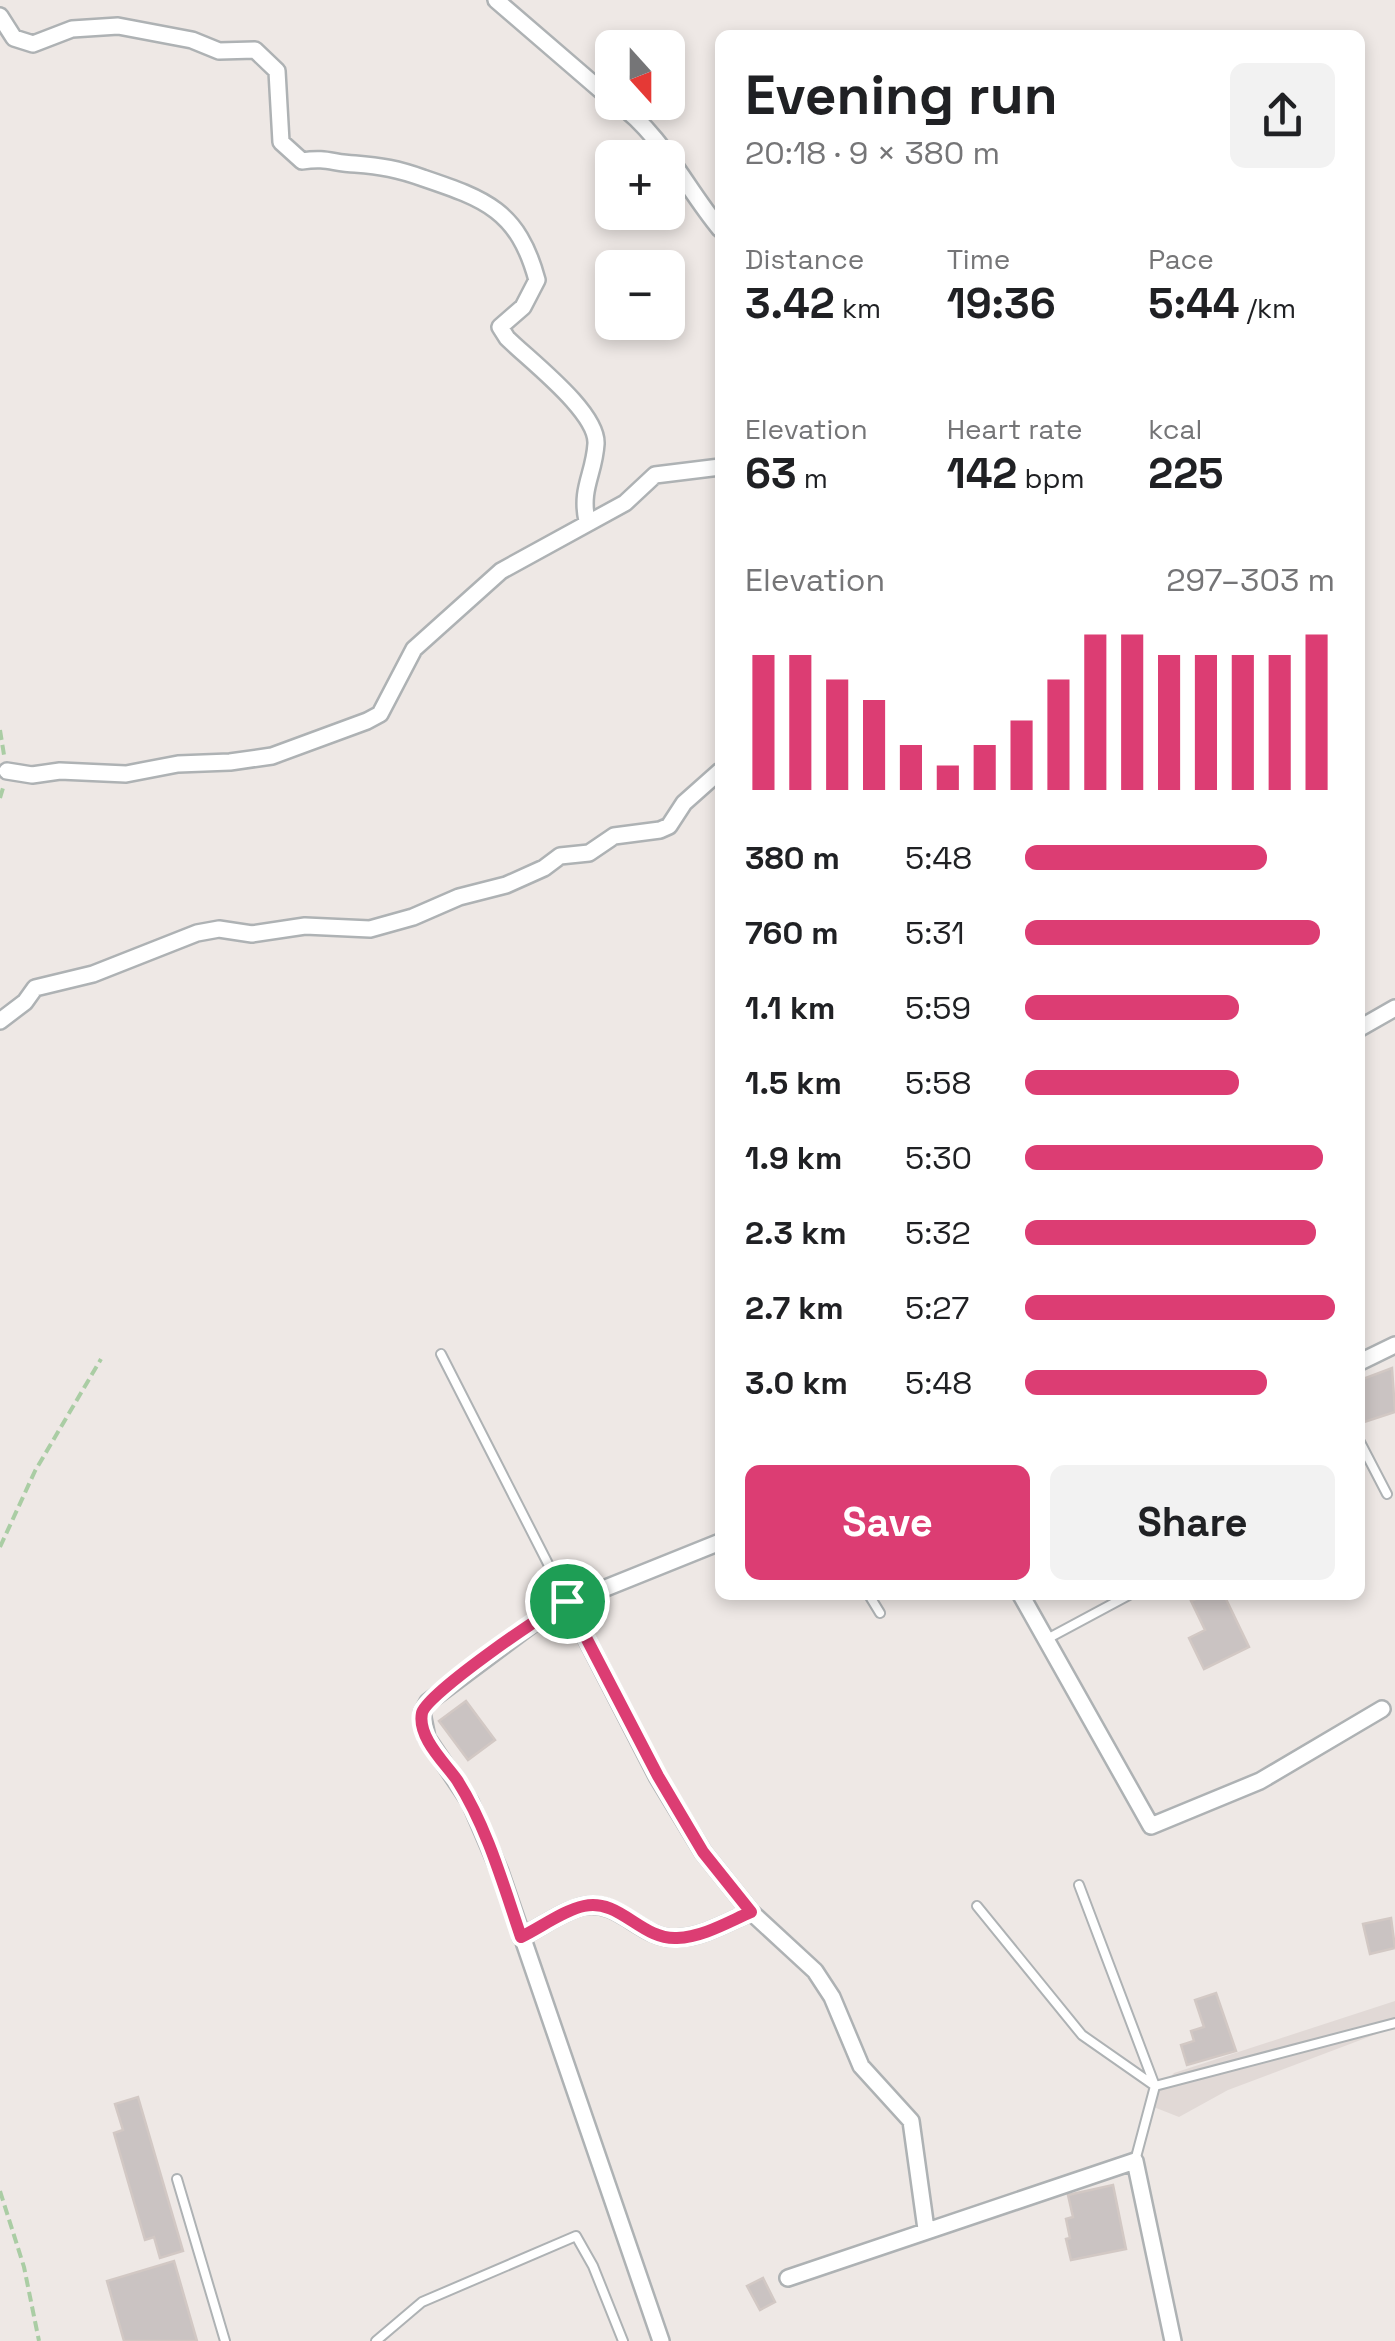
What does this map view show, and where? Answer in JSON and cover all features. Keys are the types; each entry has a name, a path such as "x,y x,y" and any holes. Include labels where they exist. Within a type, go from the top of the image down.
{"street":[{"path":"496,0 595,85"},
{"path":"0,16 14,38 33,44 72,29 118,26 192,40 218,50 256,50 277,71 280,142 302,161 324,157 352,164 398,167 458,187 486,202 528,250 536,280 523,307 500,327 506,338 574,402 594,430 596,445 582,500 587,521"},
{"path":"636,120 653,134 715,223"},
{"path":"7,771 32,775 60,770 126,774 178,764 230,762 272,756 367,722 380,714 396,690 405,662 431,632 501,571 626,502 655,475 715,468"},
{"path":"0,1022 26,1002 35,988 93,974 197,933 219,929 233,934 266,934 305,926 370,929 425,913 459,897 495,889 544,868 560,856 589,852 614,836 652,834 669,826 684,803 715,775"},
{"path":"1365,1025 1395,1008"},
{"path":"1365,1360 1395,1345"},
{"path":"661,2341 470,1802 427,1738 422,1713 428,1702 448,1685 567,1601 715,1544"},
{"path":"1023,1600 1151,1826 1260,1781 1382,1709"},
{"path":"567,1601 666,1791 703,1852 751,1912 815,1971 832,1996 861,2066 911,2121 926,2228"},
{"path":"521,1937 584,1906 610,1906 636,1927 674,1938 702,1934 751,1912"},
{"path":"788,2278 926,2228 1136,2161 1174,2341"}],"lane":[{"path":"442,1354 567,1601"},
{"path":"1365,1452 1387,1494"},
{"path":"872,1600 880,1613"},
{"path":"1046,1639 1120,1600"},
{"path":"1079,1885 1155,2086 1136,2161"},
{"path":"977,1906 1082,2035 1155,2086 1395,2022"},
{"path":"176,2179 225,2341"},
{"path":"376,2341 422,2302 576,2236 593,2266 622,2341"}],"path":[{"path":"0,1547 35,1471 101,1359"},
{"path":"0,2191 24,2267 39,2341"}],"shaded area":[{"path":"1395,2001 1395,2027 1228,2090 1179,2117 1146,2104 1174,2073"}],"building":[{"path":"1392,1368 1395,1412 1365,1422 1365,1378"},
{"path":"1226,1600 1249,1647 1204,1669 1189,1638 1205,1630 1191,1601"},
{"path":"466,1701 495,1740 468,1760 439,1721"},
{"path":"1391,1918 1395,1948 1370,1954 1363,1924"},
{"path":"1216,1993 1236,2051 1187,2065 1181,2045 1194,2041 1191,2031 1204,2027 1195,2000"},
{"path":"138,2097 183,2251 160,2258 154,2237 145,2240 114,2133 123,2130 115,2104"},
{"path":"1113,2185 1126,2249 1071,2260 1066,2239 1070,2238 1066,2219 1073,2217 1068,2195"},
{"path":"174,2261 197,2341 124,2341 107,2281"},
{"path":"763,2278 775,2302 760,2310 747,2286"}],"route":[{"path":"567,1601 658,1776 703,1852 751,1912 702,1934 674,1938 636,1927 610,1906 584,1906 521,1937 500,1872 470,1802 427,1738 422,1713 428,1702 448,1685 567,1601"}]}
